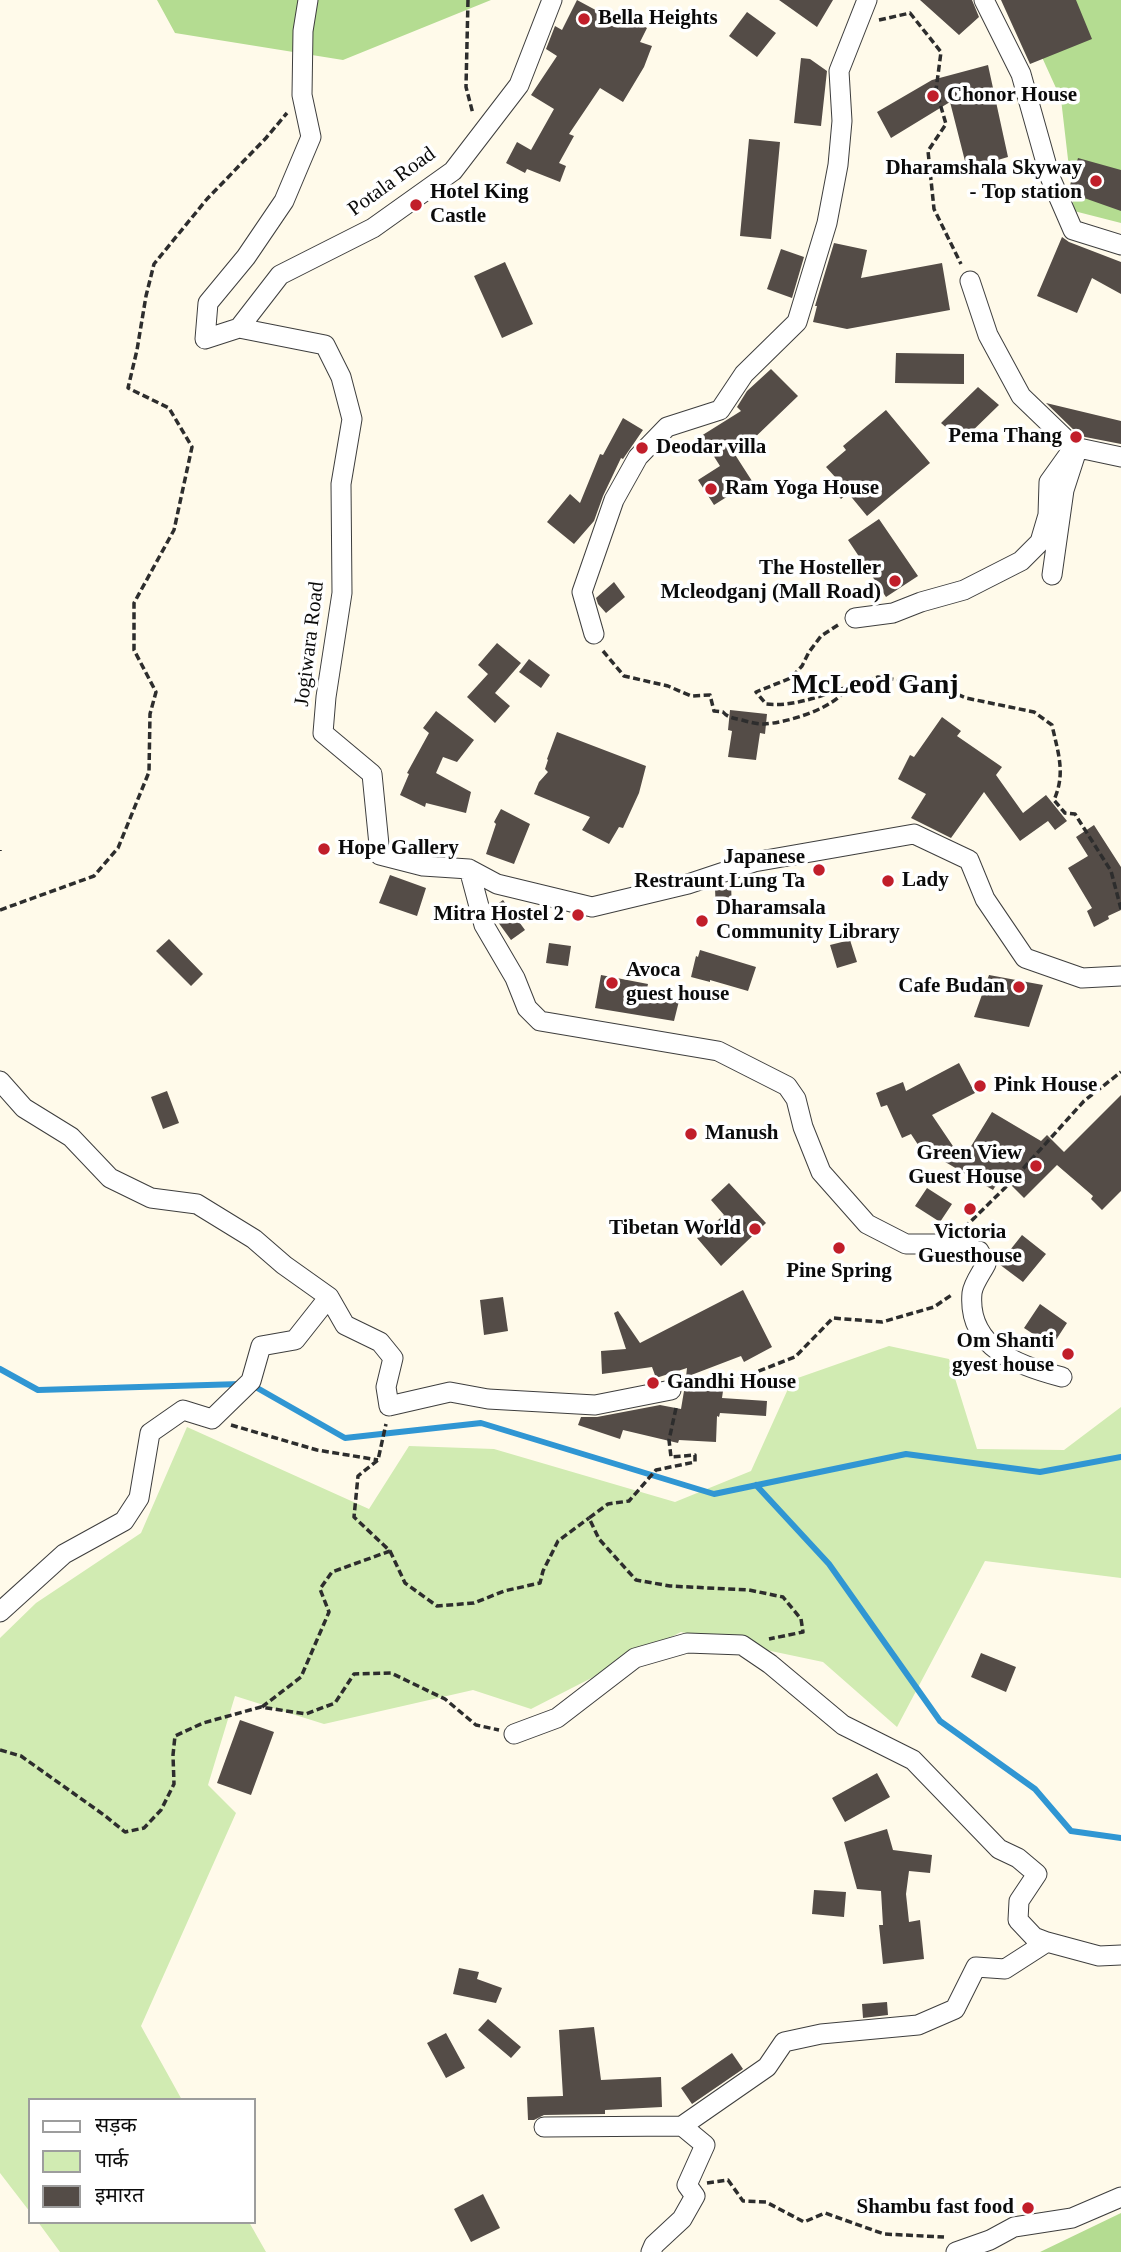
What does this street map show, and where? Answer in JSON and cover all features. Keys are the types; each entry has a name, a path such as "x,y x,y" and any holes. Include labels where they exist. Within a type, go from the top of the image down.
{"street":[{"name":"Jogiwara Road","path":"308,0 303,31 302,96 311,137 284,201 246,257 208,303 205,339 239,328 325,345 341,377 352,419 341,484 342,593 323,733 372,774 380,855 423,866 469,869 498,884 592,907 688,884 754,862 914,834 969,860 985,899 1025,958 1082,978 1121,976"},
{"name":"Potala Road","path":"239,328 280,275 373,228 453,171 519,85 552,0"},
{"path":"594,634 582,592 614,500 638,457 667,428 720,410 744,374 797,322 827,223 838,165 842,121 839,71 867,0"},
{"path":"984,0 1021,74 1049,177 1073,230 1121,245"},
{"path":"970,281 988,335 1021,396 1075,448 1121,457"},
{"path":"1052,575 1064,490 1075,448"},
{"path":"855,618 893,614 921,602 964,590 1021,561 1040,542 1048,515 1049,482 1075,448"},
{"path":"469,869 484,925 515,978 527,1008 540,1021 718,1051 787,1086 796,1099 803,1127 821,1172 867,1224 906,1244 947,1244 979,1251 986,1264 972,1291 974,1322 995,1351 1027,1368 1062,1377"},
{"path":"0,1080 24,1108 71,1137 110,1178 151,1198 197,1204 254,1239 328,1297 345,1325 380,1342 393,1358 386,1387 389,1406 450,1392 488,1399 595,1405 675,1389"},
{"path":"0,1612 64,1554 124,1521 139,1498 150,1433 183,1410 212,1419 251,1381 261,1346 295,1340 328,1297"},
{"path":"514,1734 557,1718 635,1658 687,1643 742,1645 770,1664 843,1725 913,1760 999,1849 1018,1858 1037,1874 1019,1900 1018,1920 1034,1937 1099,1955 1121,1955"},
{"path":"544,2127 682,2126 767,2067 784,2042 821,2035 918,2025 955,2009 975,1968 1005,1969 1047,1942"},
{"path":"651,2252 654,2245 681,2219 695,2196 687,2185 705,2146 682,2126"},
{"path":"953,2245 990,2240 1014,2227 1072,2218 1121,2197"}],"path":[{"path":"468,0 466,87 480,136"},
{"path":"856,25 910,13 941,52 936,90 946,124 928,151 934,209 970,281"},
{"path":"0,910 94,876 118,848 149,772 150,714 156,692 134,650 134,603 174,530 192,447 169,408 128,388 146,296 154,264 207,200 302,96"},
{"path":"855,618 821,636 791,678 757,692 766,704 781,706 804,701 878,677 935,685 966,698 1034,712 1052,725 1061,766 1061,786 1054,800 1065,813 1075,814 1111,872 1121,909"},
{"path":"594,634 608,660 624,676 668,686 691,696 710,695 714,711 723,712 727,717 761,724 779,722 824,707 843,695 847,687"},
{"path":"947,1244 1012,1181 1084,1101 1121,1072"},
{"path":"386,1429 378,1460 358,1476 354,1517 390,1550 405,1583 437,1606 474,1603 504,1591 540,1583 543,1570 558,1541 608,1504 629,1501 656,1469 695,1462 695,1455 671,1457 669,1440 675,1389 743,1377 794,1357 833,1318 882,1322 934,1307 981,1275"},
{"path":"212,1419 317,1450 378,1460"},
{"path":"589,1518 599,1539 636,1580 670,1586 749,1590 783,1597 801,1619 803,1632 742,1645"},
{"path":"0,1750 21,1756 125,1832 144,1828 161,1811 174,1784 173,1755 176,1736 203,1723 262,1707 301,1677 329,1612 320,1589 332,1572 390,1550"},
{"path":"262,1707 306,1714 335,1703 354,1674 391,1673 445,1699 476,1725 514,1734"},
{"path":"687,2185 728,2180 743,2201 766,2202 804,2222 825,2213 884,2234 953,2245"}],"green space":[{"path":"157,0 491,0 343,60 175,33"},
{"path":"1016,0 1121,0 1121,223 1074,211 1061,99"},
{"path":"889,1346 949,1359 977,1449 1064,1450 1121,1407 1121,1578 985,1561 897,1727 823,1662 681,1632 531,1709 473,1690 324,1724 235,1696 208,1785 236,1813 141,2026 181,2098 28,2098 28,2209 0,2173 0,1638 36,1603 141,1533 187,1427 369,1509 409,1446 494,1449 675,1502 751,1471 792,1380"},
{"path":"1121,2213 1121,2252 1040,2252"},
{"path":"39,2224 250,2224 266,2252 60,2252"}],"building":[{"path":"577,0 603,14 606,7 647,28 640,42 652,46 644,67 623,102 600,88 569,134 574,136 559,163 566,166 560,182 527,169 525,173 506,163 517,142 531,150 554,109 531,95 557,56 546,49 555,26 562,30"},
{"path":"779,0 833,0 817,27"},
{"path":"920,0 972,0 979,17 959,35"},
{"path":"1001,0 1076,0 1092,39 1030,64"},
{"path":"747,12 776,33 757,57 729,36"},
{"path":"801,58 810,59 827,71 821,126 794,123"},
{"path":"988,65 1008,157 967,169 950,102 891,138 877,112 932,80"},
{"path":"749,139 780,142 771,239 740,236"},
{"name":"Dharamshala Skyway - Top station","path":"1078,158 1121,170 1121,211 1070,193"},
{"path":"1062,237 1121,262 1121,294 1092,278 1077,313 1037,296"},
{"path":"834,243 867,250 861,278 942,263 950,310 847,329 813,322 815,306"},
{"path":"781,249 804,257 792,298 767,289"},
{"path":"505,262 533,324 502,338 474,276"},
{"path":"896,353 964,354 964,384 895,383"},
{"path":"771,369 798,396 748,444 734,453 752,481 714,505 698,480 720,466 701,436 741,411 737,407 747,391"},
{"path":"978,387 999,405 962,441 941,423"},
{"path":"1046,403 1121,421 1121,444 1080,436"},
{"path":"886,410 930,463 867,516 848,493 841,499 828,485 836,478 826,467 846,450 843,446"},
{"path":"623,418 643,430 623,459 621,458 594,521 574,544 547,522 570,494 580,503 600,454 603,455"},
{"path":"879,519 918,576 886,597 848,540"},
{"path":"614,582 625,597 606,613 596,598"},
{"path":"497,643 521,663 495,693 510,706 495,723 467,697 488,674 478,665"},
{"path":"529,659 550,675 541,688 519,672"},
{"path":"730,710 767,714 765,734 760,733 756,760 728,757 732,731 728,730"},
{"path":"436,711 474,740 457,762 443,757 436,773 471,792 466,813 426,803 425,807 400,795 409,774 407,773 429,733 423,728"},
{"path":"942,717 961,731 957,736 1002,767 996,775 1023,813 1046,795 1067,821 1055,830 1048,821 1020,841 984,792 951,838 911,818 926,794 898,779 910,755 914,757"},
{"path":"557,732 646,766 639,793 623,828 619,827 609,844 582,830 590,817 534,794 539,782 548,772 545,769 547,759"},
{"path":"501,809 530,824 514,864 486,854 496,824 494,822"},
{"path":"1094,825 1121,867 1121,910 1094,927 1087,911 1092,908 1068,868 1088,856 1076,837"},
{"path":"390,875 426,888 417,916 379,903"},
{"path":"731,883 732,912 716,913 715,888"},
{"path":"503,900 525,930 511,940 495,918 492,908"},
{"path":"169,939 203,974 191,986 156,951"},
{"path":"850,940 857,962 837,968 830,945"},
{"path":"549,943 571,946 568,966 546,963"},
{"path":"700,950 756,967 748,991 691,977"},
{"path":"601,975 648,984 646,993 679,1001 674,1021 595,1008"},
{"path":"989,975 1043,985 1029,1027 974,1017"},
{"path":"959,1063 975,1093 932,1115 961,1158 992,1112 1041,1141 1047,1135 1064,1152 1121,1095 1121,1191 1102,1210 1091,1199 1093,1196 1057,1165 1024,1198 1002,1176 993,1190 935,1156 928,1160 911,1134 902,1138 887,1105 881,1107 876,1093 903,1082 906,1091"},
{"path":"167,1091 179,1123 163,1129 151,1097"},
{"path":"729,1183 766,1223 721,1266 697,1238 724,1215 711,1200"},
{"path":"927,1188 952,1204 940,1222 915,1206"},
{"path":"1022,1235 1046,1254 1023,1282 999,1264"},
{"path":"743,1290 772,1347 744,1362 741,1356 686,1377 687,1368 656,1378 652,1367 602,1374 601,1351 626,1349 614,1313 618,1311 640,1343"},
{"path":"503,1297 508,1331 484,1335 480,1300"},
{"path":"1040,1304 1067,1323 1052,1346 1024,1328"},
{"path":"685,1385 723,1391 722,1398 767,1401 766,1416 720,1413 719,1417 717,1416 716,1442 679,1440 678,1443 623,1430 620,1439 578,1425 581,1417 597,1417 660,1405 681,1409"},
{"path":"981,1653 1016,1667 1006,1692 971,1677"},
{"path":"240,1720 274,1732 251,1795 217,1783"},
{"path":"877,1773 890,1797 845,1822 832,1798"},
{"path":"887,1829 893,1850 932,1855 930,1873 909,1871 906,1894 909,1922 920,1920 924,1959 883,1964 879,1925 883,1925 881,1891 857,1889 844,1842"},
{"path":"814,1890 846,1892 844,1917 812,1914"},
{"path":"459,1968 479,1972 477,1979 502,1988 496,2003 453,1994"},
{"path":"887,2002 888,2015 863,2018 862,2004"},
{"path":"488,2019 521,2047 511,2058 478,2030"},
{"path":"594,2027 601,2080 661,2077 662,2107 605,2110 605,2114 544,2115 528,2120 527,2097 563,2096 559,2030"},
{"path":"446,2033 465,2068 446,2078 427,2043"},
{"path":"732,2053 743,2069 692,2104 681,2088"},
{"path":"483,2194 500,2228 471,2242 454,2209"}],"waterway":[{"path":"0,1369 38,1390 241,1384"},
{"path":"252,1385 345,1438 481,1423 714,1494 906,1454 1040,1472 1121,1457"},
{"path":"756,1485 829,1564 940,1721 1035,1789 1071,1831 1121,1838"}],"place":[{"name":"Bella Heights","path":"584,19"},
{"name":"Chonor House","path":"933,96"},
{"name":"Dharamshala Skyway - Top station","path":"1096,181"},
{"name":"Hotel King Castle","path":"416,205"},
{"name":"Pema Thang","path":"1076,437"},
{"name":"Deodar villa","path":"642,448"},
{"name":"Ram Yoga House","path":"711,489"},
{"name":"The Hosteller Mcleodganj (Mall Road)","path":"895,581"},
{"name":"Hope Gallery","path":"324,849"},
{"name":"Japanese Restraunt Lung Ta","path":"819,870"},
{"name":"Lady","path":"888,881"},
{"name":"Mitra Hostel 2","path":"578,915"},
{"name":"Dharamsala Community Library","path":"702,921"},
{"name":"Avoca guest house","path":"612,983"},
{"name":"Cafe Budan","path":"1019,987"},
{"name":"Pink House","path":"980,1086"},
{"name":"Manush","path":"691,1134"},
{"name":"Green View Guest House","path":"1036,1166"},
{"name":"Victoria Guesthouse","path":"970,1209"},
{"name":"Tibetan World","path":"755,1229"},
{"name":"Pine Spring","path":"839,1248"},
{"name":"Om Shanti gyest house","path":"1068,1354"},
{"name":"Gandhi House","path":"653,1383"},
{"name":"Shambu fast food","path":"1028,2208"}],"district":[{"name":"McLeod Ganj","path":"875,686"}]}
